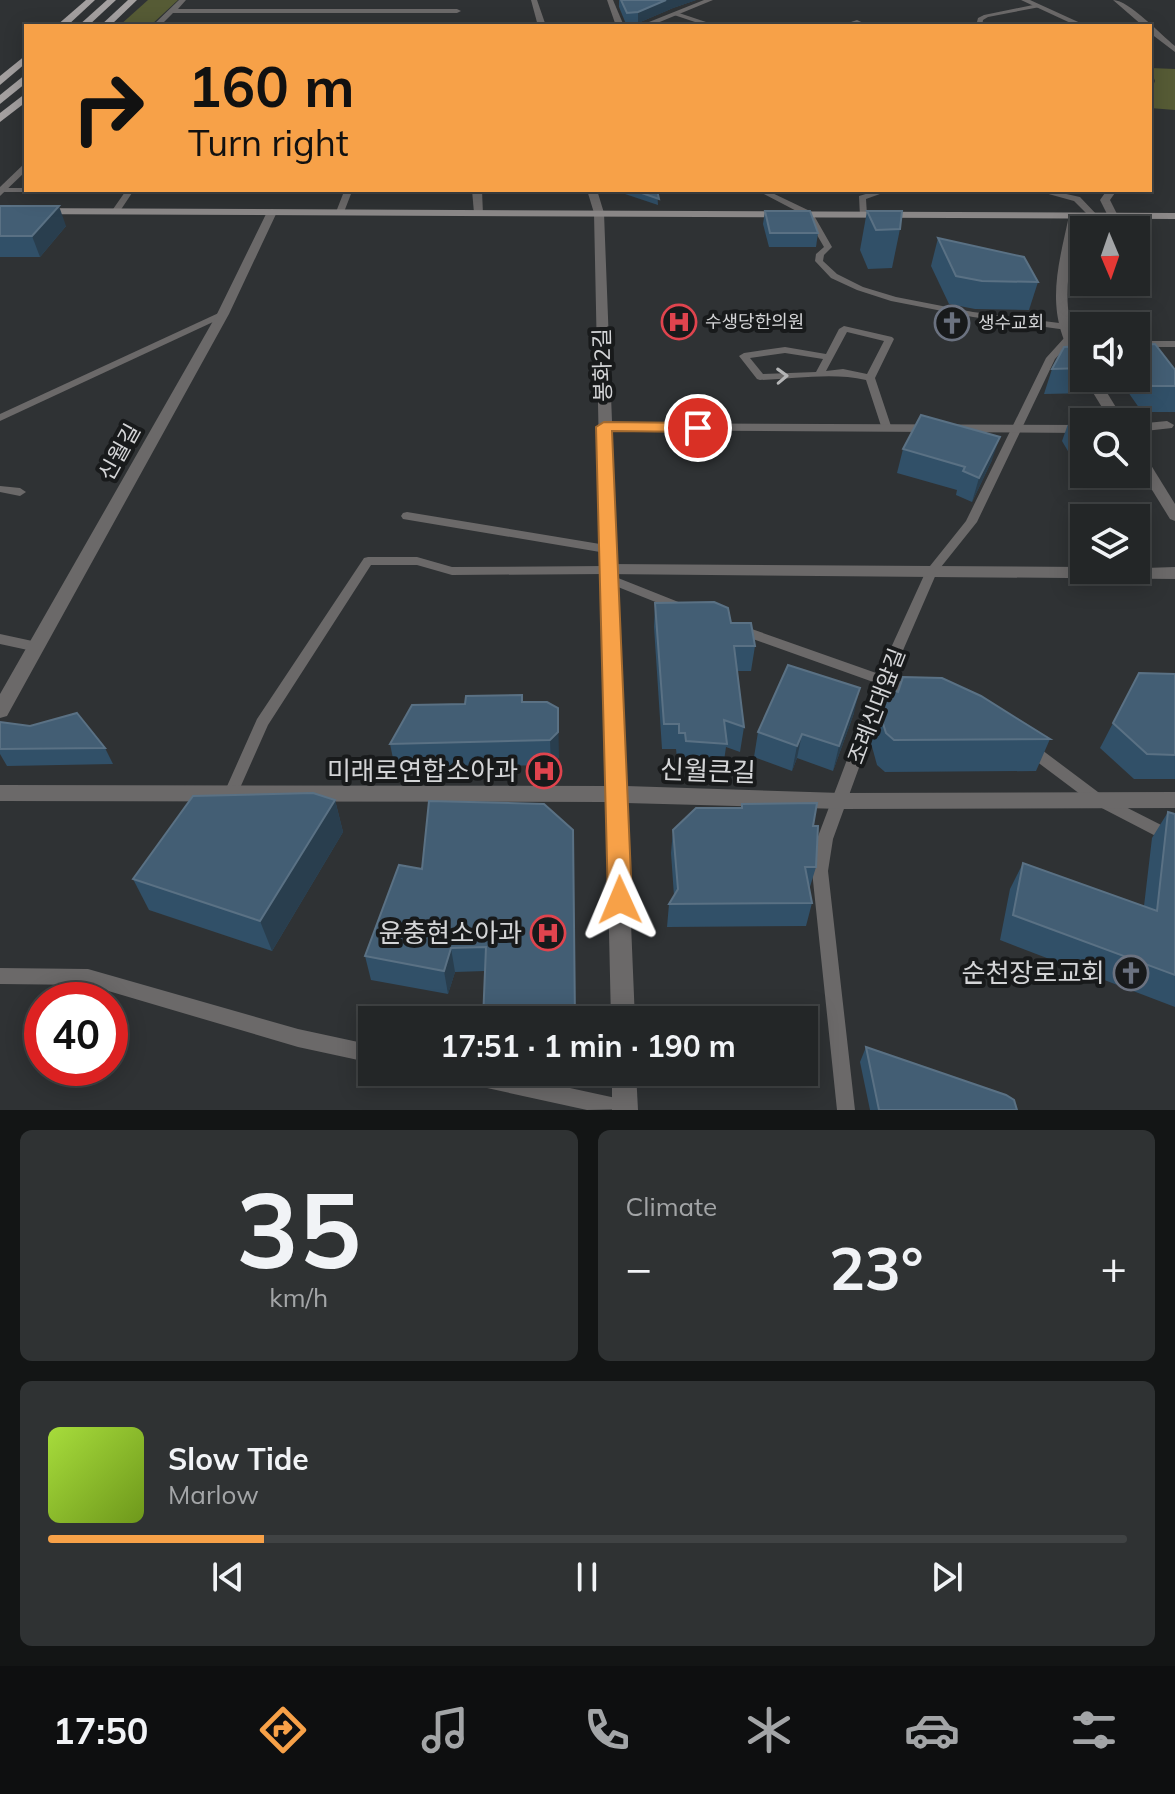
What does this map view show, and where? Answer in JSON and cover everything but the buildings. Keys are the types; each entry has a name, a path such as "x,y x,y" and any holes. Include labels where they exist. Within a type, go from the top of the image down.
{"main road":[{"path":"63,24 91,0"},
{"path":"85,24 112,0"},
{"path":"107,24 133,0"},
{"path":"0,82 24,60"},
{"path":"0,101 24,79"},
{"path":"0,119 24,98"},
{"path":"0,211 1074,216"},
{"path":"1150,216 1175,216"}],"street":[{"path":"158,24 183,0"},
{"path":"326,15 335,0"},
{"path":"457,0 459,24"},
{"path":"534,0 541,24"},
{"path":"619,24 611,2 622,0"},
{"path":"648,24 710,0"},
{"path":"1024,0 1078,24"},
{"path":"1116,0 1144,24"},
{"path":"1038,6 1049,2"},
{"path":"172,11 326,15 457,11"},
{"path":"1152,30 1175,50"},
{"path":"2,192 24,168"},
{"path":"477,192 479,213"},
{"name":"봉화2길","path":"593,192 599,213 606,549 623,1006"},
{"path":"1111,192 1105,200 1113,216"},
{"name":"신월길","path":"0,711 223,314 272,212"},
{"path":"1070,233 1061,303 1070,332"},
{"path":"1150,426 1171,424"},
{"path":"604,427 1070,429"},
{"path":"1150,475 1175,516"},
{"path":"607,574 932,571 1175,573"},
{"name":"신월큰길","path":"0,793 617,794 841,801 1175,800"},
{"path":"626,1086 629,1110"}],"lane":[{"path":"979,24 980,19 986,16 1038,6"},
{"path":"676,14 707,24"},
{"path":"2,192 24,190"},
{"path":"115,212 129,192"},
{"path":"340,212 348,192"},
{"path":"764,192 809,214 828,247 820,254 823,269 846,283 906,302 1070,338"},
{"path":"863,215 862,198 881,192"},
{"path":"1047,192 1077,199 1094,216"},
{"path":"0,418 223,314"},
{"path":"819,375 844,329 889,339 870,378 887,429"},
{"name":"조례신대앞길","path":"846,1110 820,871 825,839 884,679 932,571 971,522 1051,358 1070,340"},
{"path":"1150,344 1175,344"},
{"path":"828,357 785,350 744,356 760,377 843,372 870,378"},
{"path":"0,489 20,492"},
{"path":"407,516 606,549"},
{"path":"231,793 262,723 368,561 417,561 452,571 607,574 697,614"},
{"path":"726,624 884,679 923,696"},
{"path":"0,639 37,647"},
{"path":"1011,737 1097,799 1175,839"},
{"path":"0,976 88,977 298,1038 358,1051"},
{"path":"519,1086 629,1110"}],"green space":[{"path":"148,0 178,0 152,24 121,24"},
{"path":"1152,68 1175,69 1175,110 1152,108 1155,81"}],"place":[{"name":"수생당한의원","path":"679,322"},
{"name":"생수교회","path":"952,323"},
{"name":"미래로연합소아과","path":"544,771"},
{"name":"윤충현소아과","path":"548,933"},
{"name":"순천장로교회","path":"1131,973"}],"route":[{"path":"620,900 604,427 698,428"}]}
